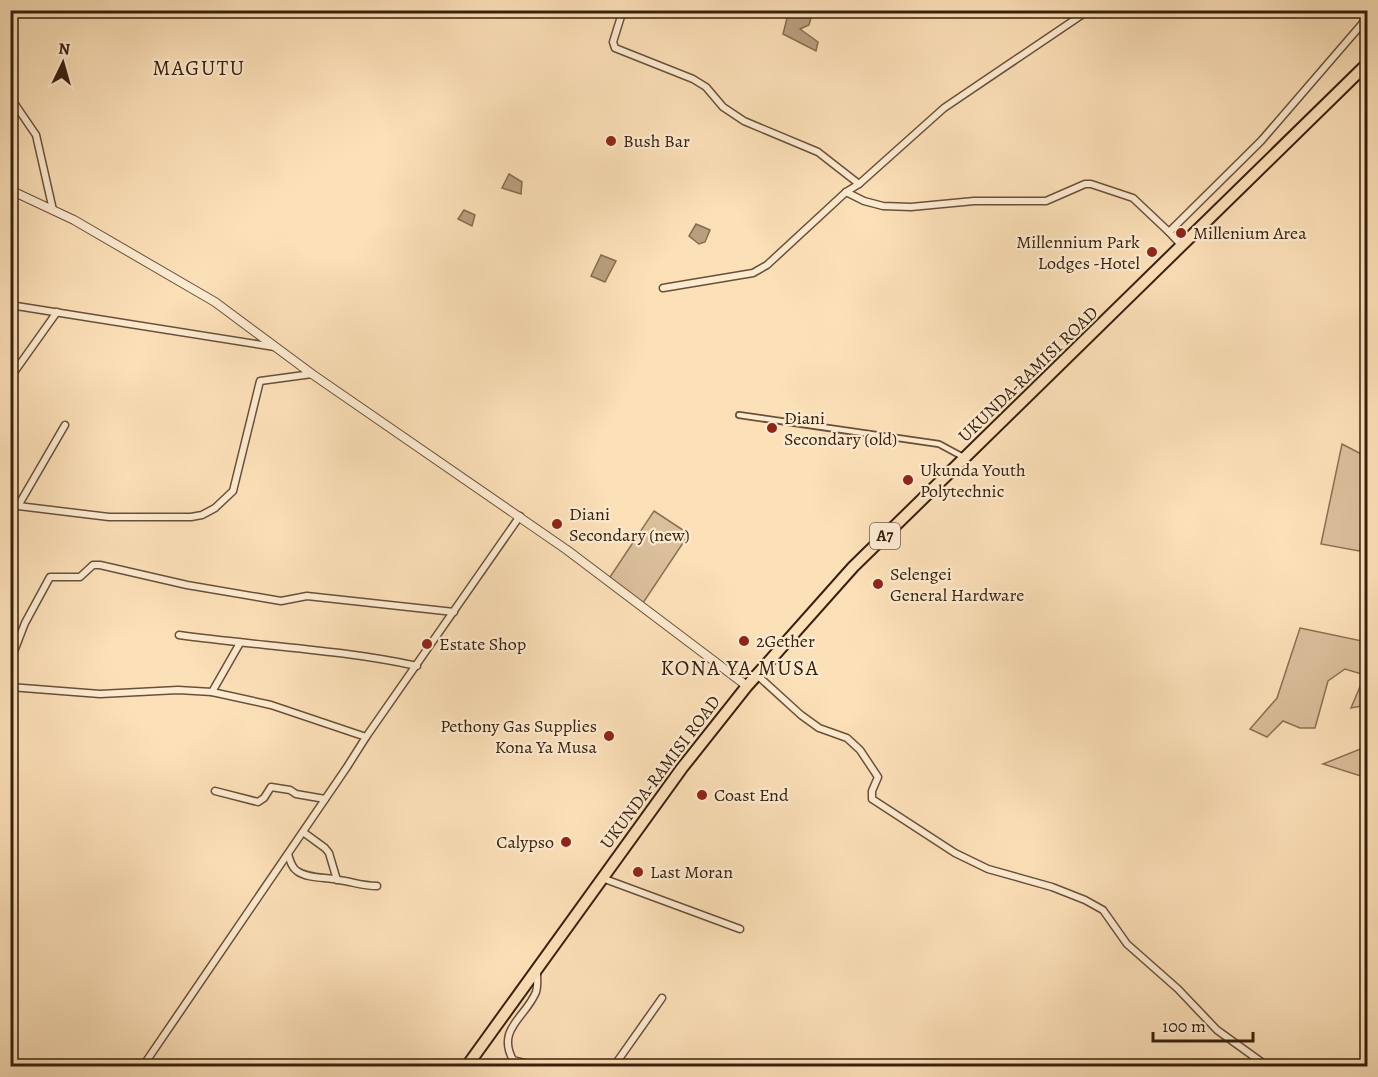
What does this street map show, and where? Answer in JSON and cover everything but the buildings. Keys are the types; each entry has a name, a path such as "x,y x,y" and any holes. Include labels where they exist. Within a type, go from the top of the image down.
{"highway":[{"name":"UKUNDA-RAMISI ROAD","path":"467,1066 682,768 747,686 853,567 1367,65"}],"street":[{"path":"623,10 613,42 615,48 693,78 706,87 723,107 744,121 818,152 859,184"},
{"path":"663,288 753,273 767,265 846,192 859,184 944,108 1089,10"},
{"path":"1169,232 1261,141 1368,17"},
{"path":"10,97 36,135 53,210"},
{"path":"846,192 864,201 883,206 911,207 974,201 1046,201 1085,184 1091,184 1132,198 1182,246"},
{"path":"10,190 74,220 215,302 312,374 520,516 747,686"},
{"path":"10,305 275,347"},
{"path":"10,378 57,312"},
{"path":"65,425 14,505 110,518 202,515 215,508 233,491 260,381 312,374"},
{"path":"739,415 939,444 965,458"},
{"path":"143,1066 366,737 520,516"},
{"path":"10,662 26,623 50,577 80,577 93,565 187,585 281,601 307,596 454,612"},
{"path":"178,634 240,644 389,660 417,666"},
{"path":"212,692 240,644"},
{"path":"757,675 801,715 819,728 847,738 860,750 878,777 872,791 872,799 955,853 988,868 1052,887 1103,910 1127,944 1178,989 1217,1030 1267,1066"},
{"path":"10,687 100,694 177,690 212,692 271,705 366,737"},
{"path":"215,791 258,802 264,798 271,787 325,799"},
{"path":"303,832 321,844 329,853 337,879"},
{"path":"288,854 293,867 298,872 352,884 377,886"},
{"path":"602,878 740,929"},
{"path":"537,969 535,994 508,1032 507,1049 513,1060 537,1066"},
{"path":"614,1066 662,998"}],"shaded area":[{"path":"789,10 812,14 809,25 800,29 818,42 816,51 783,34"},
{"path":"509,174 522,182 521,194 502,188"},
{"path":"464,210 475,215 472,226 458,219"},
{"path":"696,224 710,230 705,242 699,244 689,236"},
{"path":"601,255 616,261 605,282 591,276"},
{"path":"1342,444 1367,457 1367,475 1364,480 1367,485 1367,537 1359,551 1321,544"},
{"path":"654,511 689,534 643,603 608,580"},
{"path":"1300,628 1367,642 1367,705 1351,708 1365,675 1345,669 1328,681 1315,728 1300,728 1283,721 1267,737 1250,729 1277,698"},
{"path":"1367,731 1367,778 1323,764 1363,748"}],"place":[{"name":"Bush Bar","path":"611,141"},
{"name":"Millenium Area","path":"1181,233"},
{"name":"Millennium Park Lodges -Hotel","path":"1152,252"},
{"name":"Diani Secondary (old)","path":"772,428"},
{"name":"Ukunda Youth Polytechnic","path":"908,480"},
{"name":"Diani Secondary (new)","path":"557,524"},
{"name":"Selengei General Hardware","path":"878,584"},
{"name":"2Gether","path":"744,641"},
{"name":"Estate Shop","path":"427,644"},
{"name":"Pethony Gas Supplies Kona Ya Musa","path":"609,736"},
{"name":"Coast End","path":"702,795"},
{"name":"Calypso","path":"566,842"},
{"name":"Last Moran","path":"638,872"}],"district":[{"name":"MAGUTU","path":"199,68"},
{"name":"KONA YA MUSA","path":"740,668"}]}
